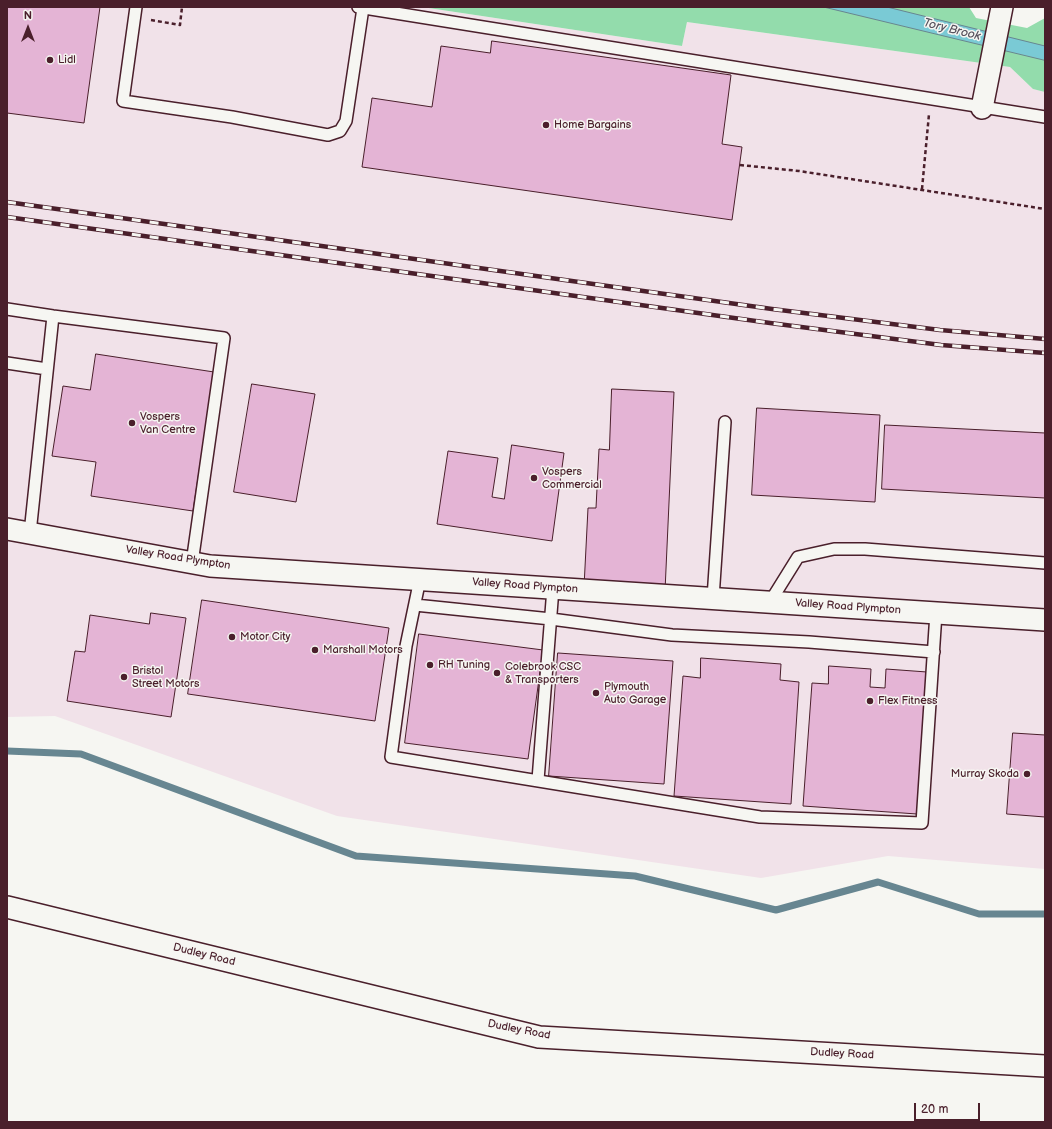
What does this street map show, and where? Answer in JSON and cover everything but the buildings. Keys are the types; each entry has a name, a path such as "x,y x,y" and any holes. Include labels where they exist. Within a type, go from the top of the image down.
{"street":[{"path":"982,108 1001,16"},
{"name":"Valley Road Plympton","path":"7,529 210,566 1045,620"},
{"name":"Dudley Road","path":"7,907 539,1036 1045,1066"}],"lane":[{"path":"136,12 123,101 232,117 328,135 340,131 346,121 360,8 1045,117"},
{"path":"7,309 224,338 192,562"},
{"path":"30,533 53,316"},
{"path":"7,363 47,369"},
{"path":"713,598 725,422"},
{"path":"770,602 798,557 834,549 865,549 1045,563"},
{"path":"420,579 406,646 391,757 760,817 922,823 936,613"},
{"path":"538,780 553,588"},
{"path":"414,605 551,619 672,635 809,642 934,652"}],"path":[{"path":"136,12 180,25 182,7"},
{"path":"922,189 931,100"},
{"path":"740,165 799,171 1045,208"}],"shaded area":[{"path":"7,7 422,7 682,46 687,22 1010,67 1033,89 1045,92 1045,869 888,856 761,878 337,816 55,716 7,717"}],"green space":[{"path":"422,7 969,7 976,18 1027,28 1045,18 1045,92 1033,89 1010,67 687,22 682,46"}],"water":[{"name":"Tory Brook","path":"824,7 887,7 1045,46 1045,60"}],"waterway":[{"path":"7,751 81,754 356,856 635,876 776,910 878,882 979,914 1045,914"}],"railway":[{"path":"7,202 772,309 940,330 1045,339"},
{"path":"7,217 770,323 941,345 1045,353"}],"place":[{"name":"Lidl","path":"50,60"},
{"name":"Home Bargains","path":"546,125"},
{"name":"Vospers Van Centre","path":"132,423"},
{"name":"Vospers Commercial","path":"534,478"},
{"name":"Motor City","path":"232,637"},
{"name":"Marshall Motors","path":"315,650"},
{"name":"RH Tuning","path":"430,665"},
{"name":"Colebrook CSC & Transporters","path":"497,673"},
{"name":"Bristol Street Motors","path":"124,677"},
{"name":"Plymouth Auto Garage","path":"596,693"},
{"name":"Flex Fitness","path":"870,701"},
{"name":"Murray Skoda","path":"1027,774"}]}
